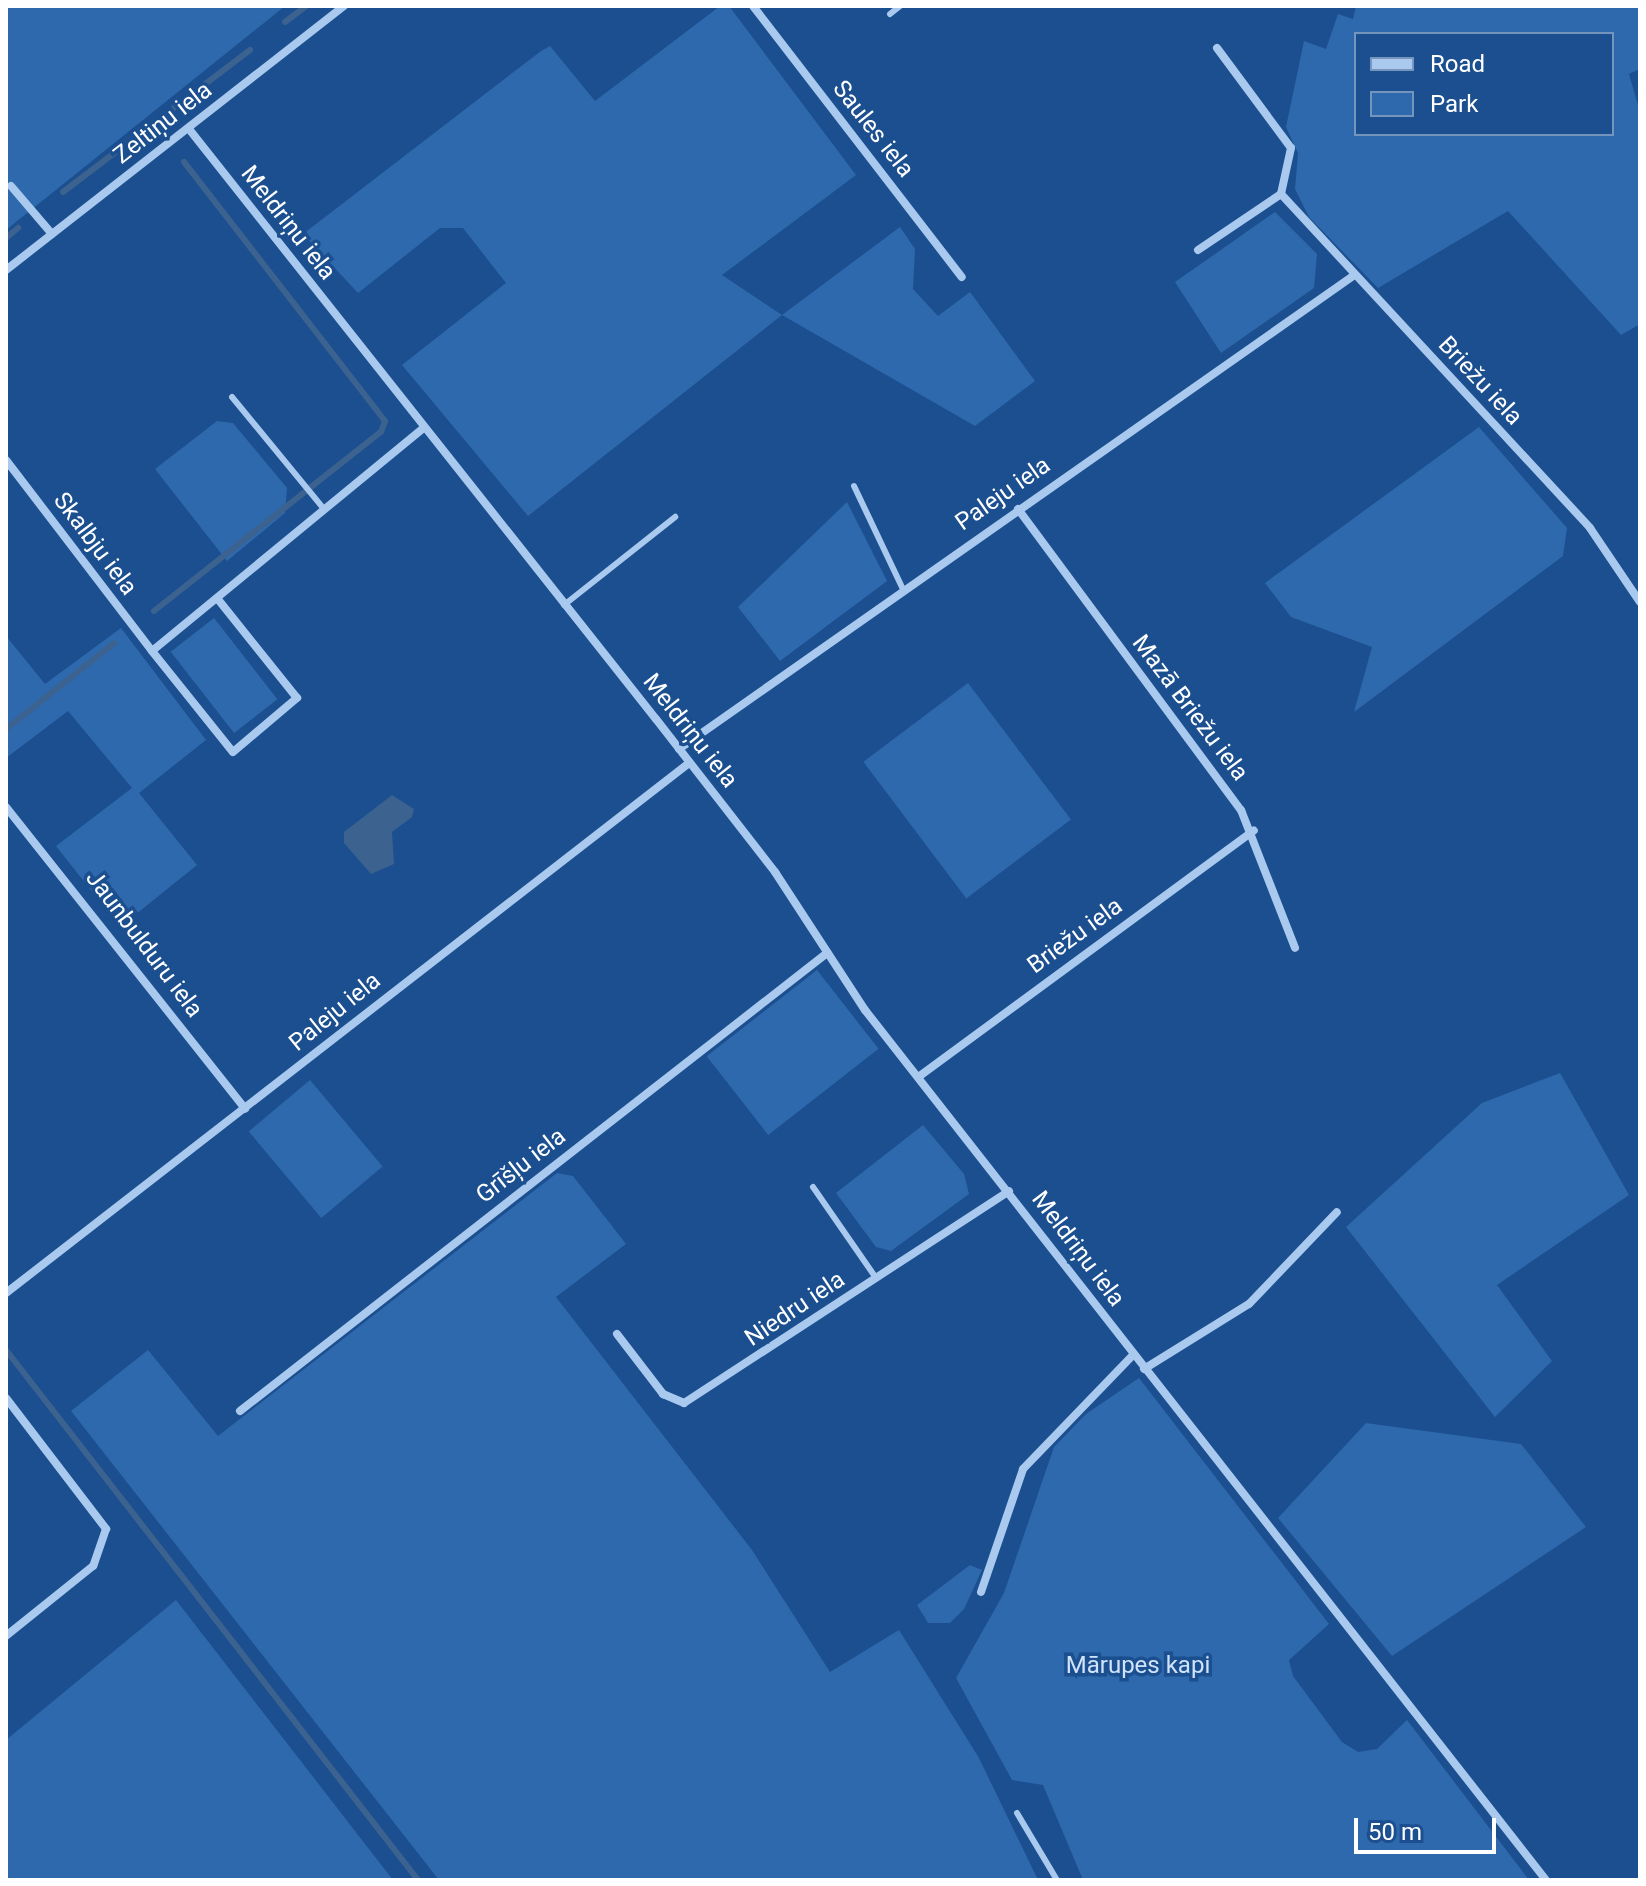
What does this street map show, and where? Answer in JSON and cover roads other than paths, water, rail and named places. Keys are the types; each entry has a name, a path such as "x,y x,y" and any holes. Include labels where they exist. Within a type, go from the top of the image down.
{"street":[{"name":"Zeltiņu iela","path":"6,270 344,6"},
{"name":"Saules iela","path":"753,6 962,277"},
{"path":"1198,250 1281,194 1291,148 1217,48"},
{"name":"Meldriņu iela","path":"189,129 422,429 679,749 827,953 1133,1355 1546,1880"},
{"path":"11,186 52,234"},
{"name":"Briežu iela","path":"1281,194 1353,276 1590,528 1640,602"},
{"name":"Paleju iela","path":"679,749 902,587 1353,276"},
{"path":"152,651 422,429"},
{"name":"Skalbju iela","path":"6,460 233,752 297,698 217,598"},
{"name":"Mazā Briežu iela","path":"1018,509 1254,830 1295,948"},
{"name":"Paleju iela","path":"6,1293 689,763"},
{"name":"Jaunbulduru iela","path":"6,807 245,1109"},
{"name":"Briežu iela","path":"921,1075 1254,830"},
{"name":"Grīšļu iela","path":"240,1411 827,953"},
{"name":"Niedru iela","path":"617,1334 663,1394 684,1403 1009,1191"},
{"path":"1144,1369 1249,1304 1337,1212"},
{"path":"981,1592 1023,1469 1133,1355"},
{"path":"6,1398 106,1529 93,1566 6,1636"}],"lane":[{"path":"890,14 900,6"},
{"path":"232,397 324,509"},
{"path":"854,486 902,587"},
{"path":"564,605 675,517"},
{"path":"813,1187 876,1278"},
{"path":"1017,1813 1057,1880"}],"waterway":[{"path":"285,22 306,6"},
{"path":"63,192 250,50"},
{"path":"154,611 381,432 385,421 184,162"},
{"path":"6,238 18,228"},
{"path":"6,729 114,643"},
{"path":"6,1350 418,1880"}],"park label":[{"name":"Mārupes kapi","path":"1138,1666"}]}
